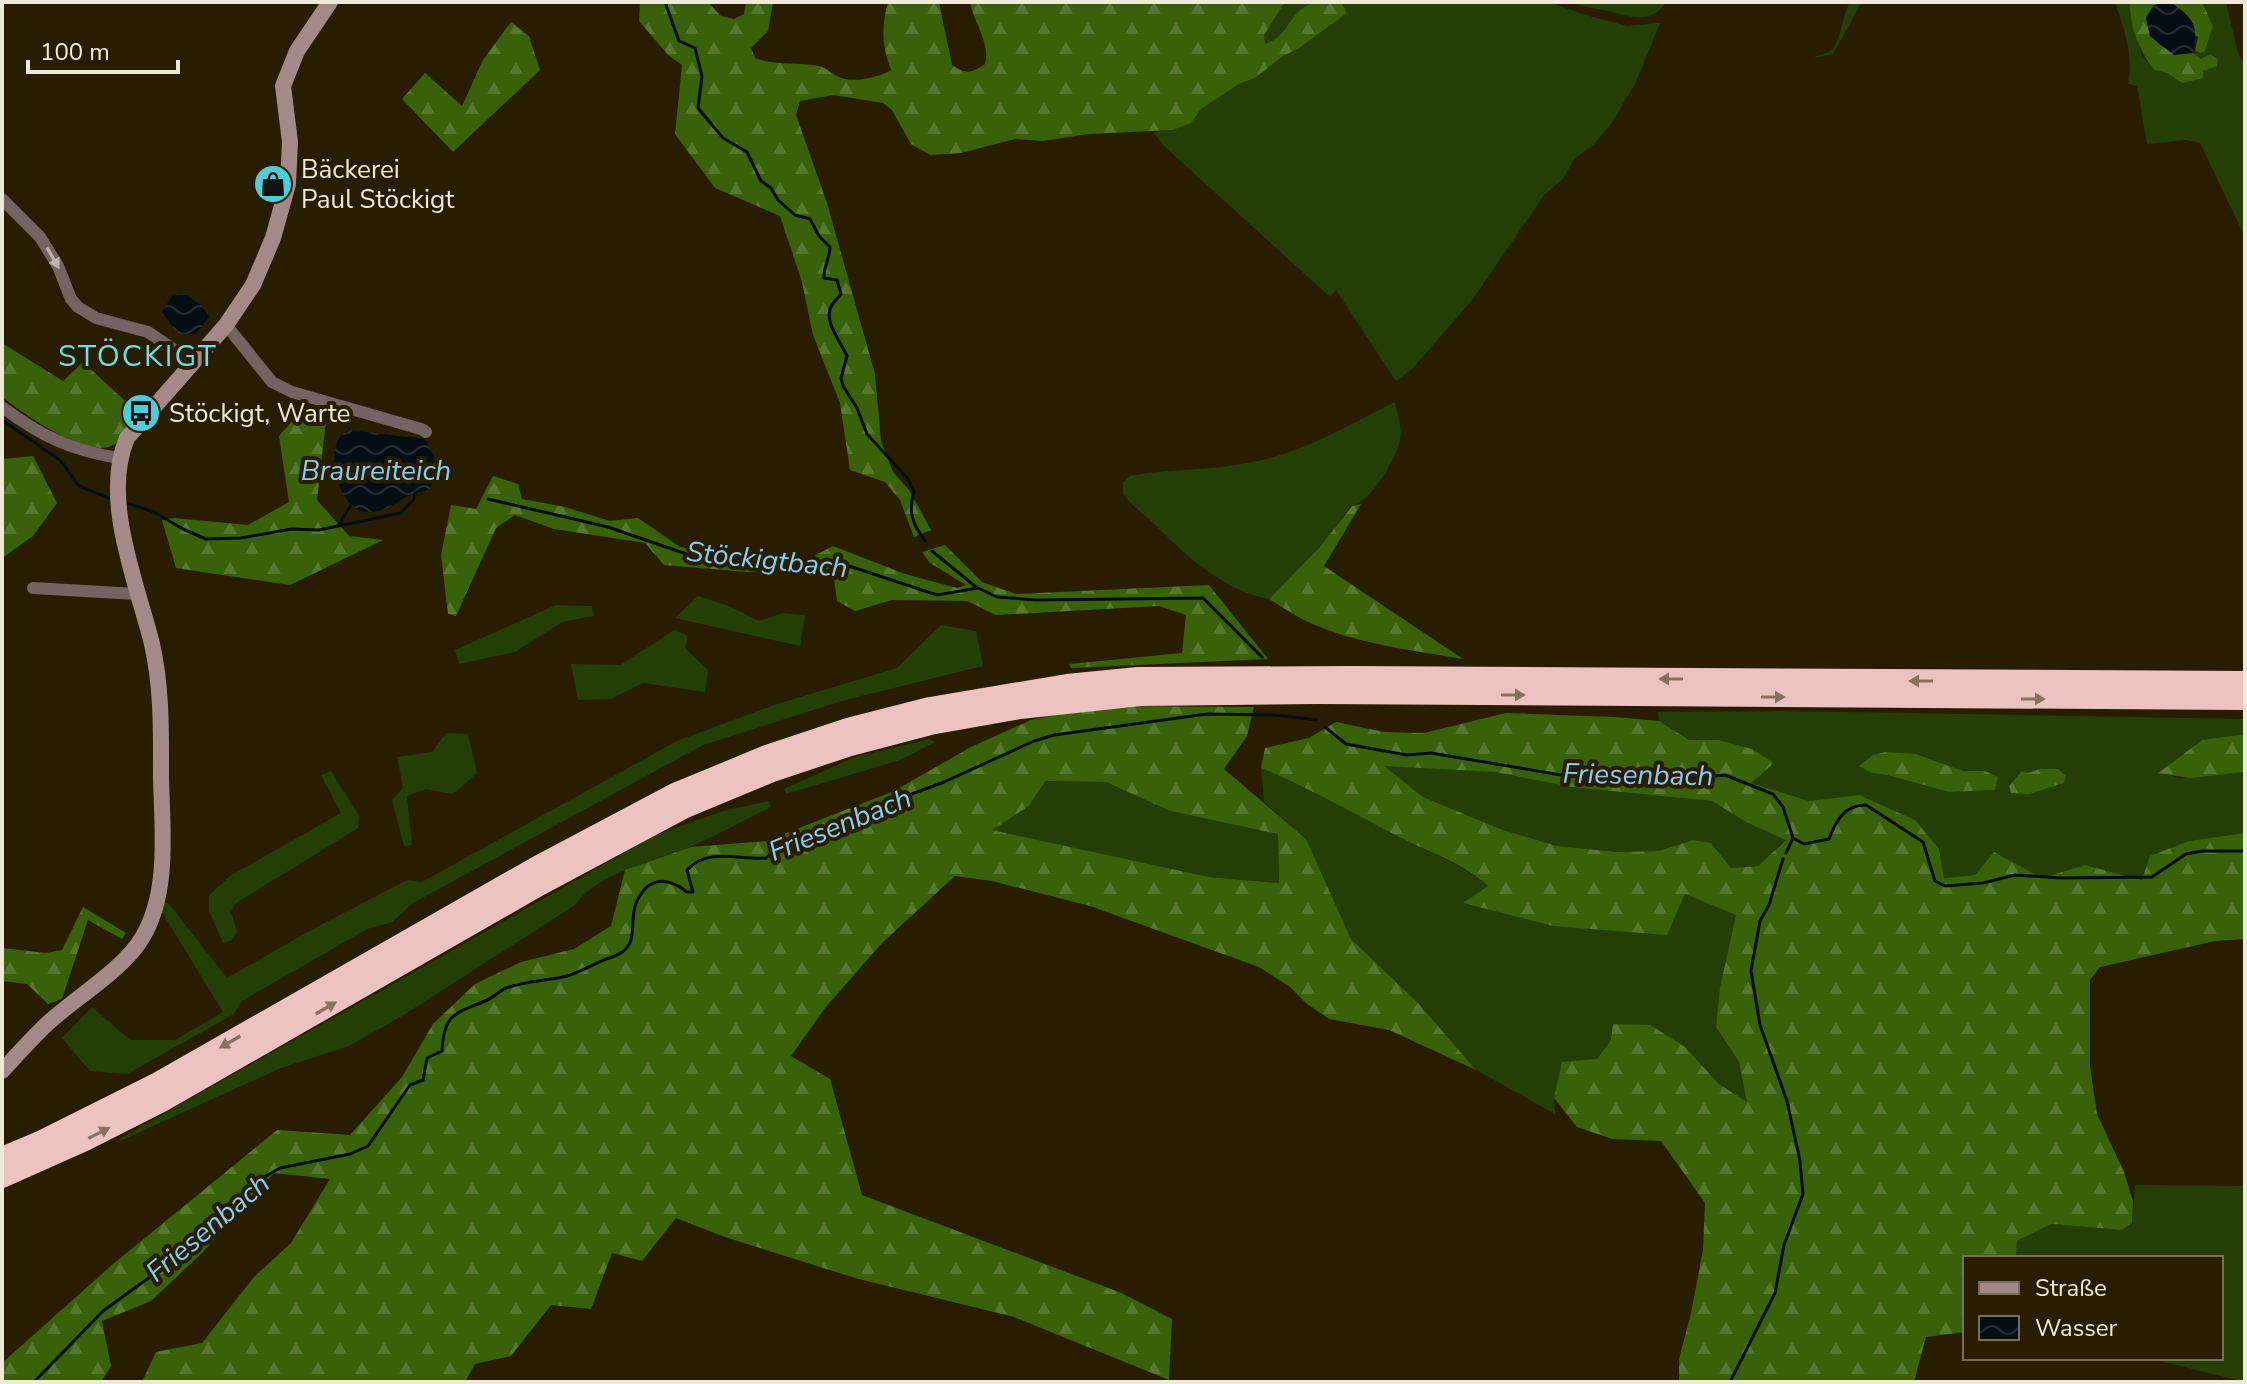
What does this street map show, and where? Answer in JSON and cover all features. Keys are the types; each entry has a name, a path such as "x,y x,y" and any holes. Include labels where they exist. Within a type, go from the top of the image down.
{"highway":[{"path":"2,1158 158,1083 539,866 675,794 767,756 848,729 930,708 996,695 1138,678 1316,685 2245,682"},
{"path":"2,1177 162,1101 539,885 685,807 772,771 890,735 1020,708 1140,695 1316,685"},
{"path":"1351,685 2245,699"},
{"path":"2,1141 74,1126"}],"street":[{"path":"2,1071 46,1025 128,956 142,938 152,917 158,892 162,846 160,685 122,527 118,458 127,438 226,325 253,285 273,238 288,184 290,142 283,86 297,51 330,2"},
{"path":"2,199 40,237 78,307 96,318 148,332 192,362"},
{"path":"226,325 272,382 292,392 426,432"},
{"path":"2,407 35,432 86,453 118,458"},
{"path":"33,588 136,594"}],"green space":[{"path":"640,2 708,2 721,16 734,19 744,14 746,2 773,2 768,31 751,48 755,58 819,66 841,78 853,80 874,77 891,70 884,36 888,2 939,2 952,65 969,72 985,64 986,56 984,40 970,2 1285,2 1264,35 1265,44 1283,33 1297,13 1311,4 1341,2 1347,13 1255,78 1239,84 1201,109 1191,123 1173,130 1088,134 1043,141 1015,139 961,153 930,155 911,144 892,110 883,103 833,95 800,101 796,115 827,203 875,374 881,441 893,472 909,490 931,530 914,537 900,500 885,482 850,470 840,403 813,335 802,282 780,216 715,188 675,134 682,65 668,55 639,21"},
{"path":"1285,2 1317,2 1301,12 1281,35 1265,44 1264,35"},
{"path":"1341,2 1549,2 1627,26 1660,23 1636,82 1611,124 1594,144 1574,159 1563,179 1544,195 1473,299 1412,369 1396,381 1336,290 1330,297 1165,147 1153,132 1173,130 1191,123 1201,109 1239,84 1255,78 1347,13"},
{"path":"1570,2 1666,2 1654,14 1632,17"},
{"path":"1850,2 1862,2 1833,54 1814,58 1834,47"},
{"path":"2115,2 2130,2 2130,14 2142,55 2154,70 2167,73 2182,83 2209,68 2205,57 2201,59 2193,53 2205,51 2213,26 2202,2 2226,2 2238,53 2245,66 2245,237 2200,143 2186,140 2147,144 2137,86 2128,84 2129,53"},
{"path":"2130,2 2202,2 2213,26 2205,51 2201,53 2195,51 2198,37 2154,5 2146,17 2152,35 2162,46 2175,52 2193,53 2201,59 2210,54 2218,59 2217,66 2203,71 2203,78 2182,83 2167,73 2154,70 2136,38"},
{"path":"511,22 529,36 540,70 453,152 402,99 425,73 462,106 483,60"},
{"path":"2,343 63,381 83,362 138,413 125,434 115,444 104,448 89,446 57,433 2,397"},
{"path":"1395,402 1400,422 1399,443 1376,487 1359,503 1351,506 1318,549 1269,599 1235,588 1219,579 1176,545 1123,494 1123,482 1130,476 1238,465 1273,457 1326,437"},
{"path":"302,410 326,421 317,500 349,536 383,540 290,585 176,568 162,520 174,518 248,525 289,502 279,436"},
{"path":"33,456 57,503 33,536 2,558 2,459"},
{"path":"493,476 518,484 522,499 565,507 610,521 638,518 680,547 767,562 806,560 833,546 905,574 957,588 966,585 930,563 922,552 945,545 982,582 1016,594 1209,585 1268,659 1071,668 1069,664 1182,653 1186,615 1159,606 996,615 967,601 892,600 855,611 837,601 833,572 747,572 664,565 645,543 554,529 515,515 496,528 456,616 448,614 441,555 451,505 476,509"},
{"path":"1361,504 1324,566 1463,659 1344,635 1306,621 1269,599 1318,549 1352,506"},
{"path":"698,596 729,606 759,621 783,613 805,615 800,646 675,618"},
{"path":"556,605 592,606 594,616 562,622 515,652 459,664 455,650"},
{"path":"941,625 976,631 983,666 845,700 703,745 413,903 392,922 367,929 242,1001 234,1014 127,1074 90,1071 62,1038 92,1007 130,1040 175,1040 223,1012 160,909 164,902 169,904 227,978 407,880 422,882 677,741 777,704 897,668"},
{"path":"674,630 688,636 685,648 708,670 705,692 643,683 611,699 578,700 571,664 620,665"},
{"path":"1101,706 1254,707 1247,736 1224,769 1306,839 1351,939 1418,1003 1476,1070 1389,1030 1329,1019 1290,987 1259,967 1090,906 992,881 955,876 882,943 825,1008 791,1056 830,1079 862,1195 1119,1292 1172,1319 1169,1380 1014,1317 855,1278 725,1237 676,1218 642,1261 612,1253 591,1309 551,1305 511,1356 475,1364 465,1382 142,1382 156,1352 202,1343 254,1277 291,1243 330,1179 274,1173 201,1254 151,1301 102,1321 111,1366 101,1382 2,1382 2,1363 113,1264 277,1130 350,1135 402,1077 433,1024 475,984 521,962 574,949 611,926 625,870 691,847 766,841 894,791 971,747 1031,720","holes":["1045,781 1106,782 1170,811 1278,834 1279,883 1209,877 992,830 1029,806"]},
{"path":"1785,711 2245,719 2245,734 2202,740 2159,772 2179,778 2245,772 2245,833 2189,841 2142,880 2085,865 2042,878 1994,852 1975,875 1944,878 1939,849 1859,795 1809,801 1750,783 1774,763 1689,740 1659,721 1658,712","holes":["1916,754 1963,771 1995,790 1949,792 1872,773"]},
{"path":"1506,713 1659,721 1689,740 1718,740 1752,749 1774,763 1751,783 1809,801 1859,795 1915,820 1939,849 1944,878 1975,875 1994,852 2042,878 2085,865 2142,880 2150,856 2189,841 2245,833 2245,939 2215,941 2100,967 2090,980 2090,1066 2097,1114 2124,1172 2133,1201 2132,1223 2122,1230 2051,1224 2017,1241 2016,1256 1963,1256 1963,1332 1926,1337 1914,1382 1679,1382 1679,1359 1703,1250 1705,1203 1661,1141 1612,1139 1577,1127 1554,1098 1562,1062 1597,1059 1611,1040 1613,1024 1650,1025 1685,1047 1719,1084 1747,1102 1739,1062 1716,1027 1720,987 1736,915 1685,894 1667,935 1553,926 1463,903 1488,886 1457,865 1261,768 1265,748 1309,738 1336,722 1384,732 1424,733","holes":["1384,766 1495,772 1571,787 1712,801 1746,822 1786,840 1758,866 1731,868 1711,843 1693,840 1658,851 1618,852 1557,846 1503,830 1423,797"]},
{"path":"446,733 468,734 477,773 453,794 426,789 407,796 412,845 404,846 392,800 403,788 397,757 432,752"},
{"path":"2245,734 2245,772 2190,778 2158,773 2202,740"},
{"path":"929,739 935,742 900,760 786,794 784,789 855,757"},
{"path":"1885,752 1916,754 1963,771 1985,771 1998,777 1995,790 1949,792 1872,773 1859,766 1873,755"},
{"path":"1382,765 1495,772 1571,787 1712,801 1746,822 1786,839 1758,866 1731,868 1711,843 1693,840 1658,851 1618,852 1557,846 1503,830 1423,797"},
{"path":"1261,768 1446,859 1488,886 1465,904 1667,935 1685,894 1736,915 1720,987 1716,1027 1739,1062 1748,1103 1719,1084 1685,1047 1611,1040 1597,1059 1554,1098 1555,1114 1476,1070 1418,1003 1351,939 1306,839 1264,802"},
{"path":"2058,769 2066,776 2064,783 2029,794 2011,793 2009,786 2022,771 2028,773"},
{"path":"331,771 359,816 358,828 236,903 231,912 237,932 232,940 223,943 209,911 209,895 230,876 341,813 321,775"},
{"path":"1044,781 1106,782 1170,811 1278,834 1279,883 1209,877 991,830 1029,806"},
{"path":"769,801 771,807 712,837 598,884 575,905 402,1016 349,1046 281,1068 120,1141 656,835 723,811"},
{"path":"83,907 126,933 122,939 88,920 62,999 48,1004 27,984 2,981 2,948 46,953 62,950"},
{"path":"2135,1185 2245,1186 2245,1382 2156,1360 2223,1360 2223,1256 2016,1256 2017,1241 2051,1224 2123,1230 2132,1223"}],"water":[{"path":"2170,2 2193,23 2193,53 2174,55 2150,36 2146,18 2154,5"},
{"path":"185,294 202,306 209,317 196,334 178,334 162,312 172,296"},
{"name":"Braureiteich","path":"349,430 425,439 435,463 430,489 374,512 359,510 344,495 335,471 336,446 341,436"}],"waterway":[{"path":"665,2 679,41 695,48 702,76 698,108 723,138 747,152 761,181 771,188 778,200 795,215 810,219 819,236 830,247 824,278 837,280 841,294 832,305 829,317 847,356 841,378 843,386 857,408 867,434 908,479 914,491 912,517 925,541"},
{"name":"Stöckigtbach","path":"2,420 61,461 79,486 114,500"},
{"name":"Stöckigtbach","path":"127,503 154,512 206,539 241,538 291,529 319,530 401,513 414,499 415,493"},
{"name":"Stöckigtbach","path":"488,499 608,527 692,556 800,565 834,561 937,595 978,588 997,597 1036,600 1203,598 1262,657"},
{"path":"338,526 351,505"},
{"path":"932,551 976,587"},
{"name":"Friesenbach","path":"34,1382 103,1311 186,1251 259,1180 280,1168 350,1154 368,1146 410,1085 423,1080 427,1058 442,1051 445,1029 453,1017 506,988 567,976 622,953 631,940 637,901 653,883 666,882 693,892 687,870 704,859 724,856 766,858 777,848 826,835 866,818 893,801 1054,735 1207,714 1276,715 1317,720"},
{"name":"Friesenbach","path":"1325,727 1346,744 1407,755 1431,753 1561,775 1680,779 1725,775 1773,794 1783,807 1793,838 1804,844 1829,839 1846,811 1866,805 1923,842 1935,881 1945,886 1983,883 2015,875 2152,877 2186,854 2245,851"},
{"path":"1786,853 1793,838"},
{"path":"1730,1382 1775,1293 1784,1245 1803,1194 1800,1161 1787,1101 1760,1025 1751,971 1760,921 1769,905 1783,859"}],"place":[{"name":"Bäckerei Paul Stöckigt","path":"273,184"},
{"name":"Stöckigt, Warte","path":"141,413"}],"district":[{"name":"STÖCKIGT","path":"138,356"}]}
